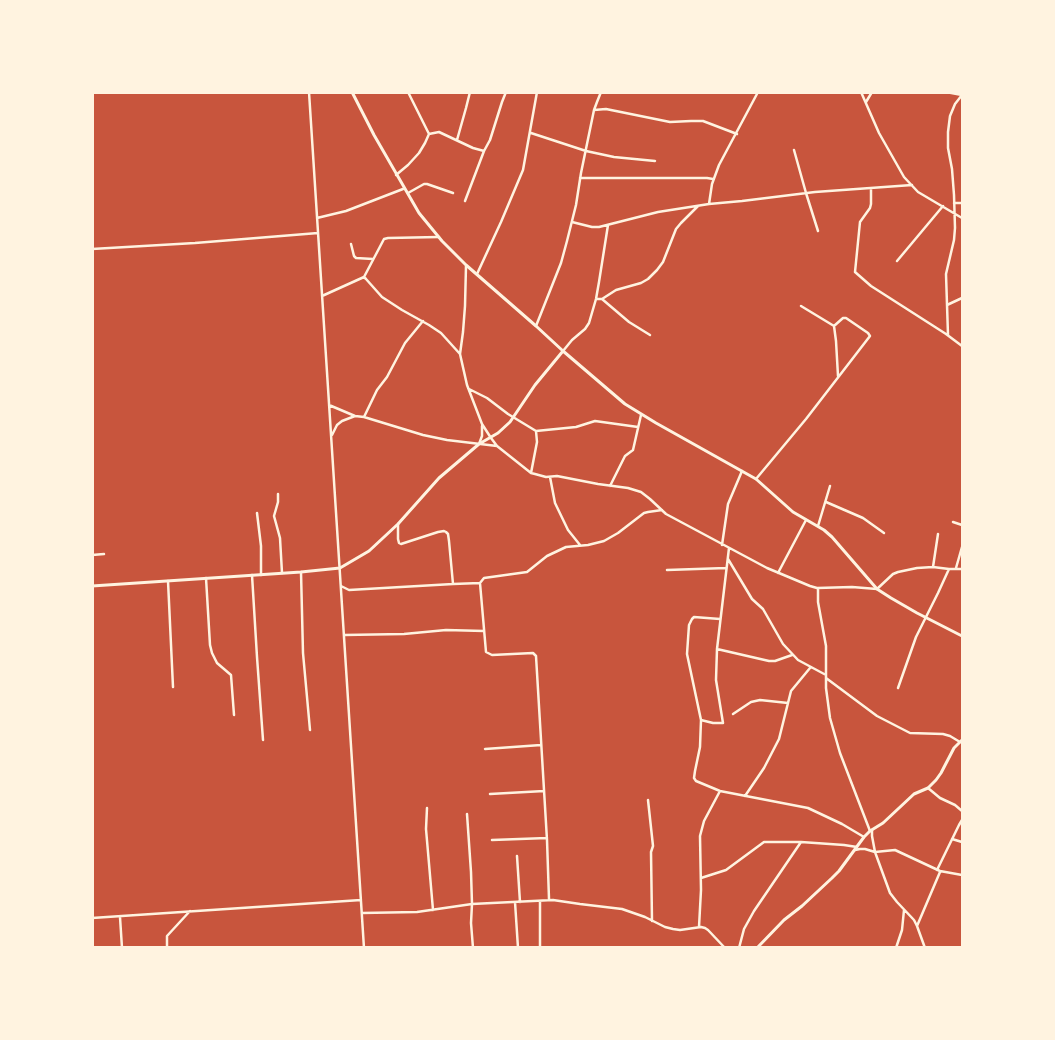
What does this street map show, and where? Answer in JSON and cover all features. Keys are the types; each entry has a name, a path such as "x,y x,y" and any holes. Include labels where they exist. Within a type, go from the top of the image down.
{"street":[{"path":"309,92 364,948"},
{"path":"352,92 396,175 419,213 466,265 617,398 641,415 756,479 793,512 818,526 832,538 877,589 962,636"},
{"path":"396,175 419,153 426,144 430,134 408,92"},
{"path":"457,140 470,92"},
{"path":"465,201 490,140 506,92"},
{"path":"477,274 523,170 537,92"},
{"path":"536,326 561,263 572,222 594,110 601,92"},
{"path":"709,204 713,179 758,92"},
{"path":"861,92 879,133 904,177 918,192 962,218"},
{"path":"866,102 872,92"},
{"path":"946,92 962,95 955,104 950,116 948,132 955,228 946,274 948,336"},
{"path":"594,110 606,109 659,121 702,121 736,134"},
{"path":"430,134 439,132 473,148 484,151"},
{"path":"530,133 586,151 614,157 656,162"},
{"path":"794,150 818,230"},
{"path":"580,178 713,179"},
{"path":"407,194 424,184 453,193"},
{"path":"572,222 592,227 658,212 709,204 806,193 912,185"},
{"path":"317,218 346,210 404,188"},
{"path":"871,188 870,208 860,222 855,272 871,286 962,346"},
{"path":"954,203 962,203"},
{"path":"596,299 602,299 616,290 641,283 648,279 657,270 665,257 676,229 698,206"},
{"path":"897,260 943,206"},
{"path":"92,586 340,568 369,551 398,524 439,478 479,444 503,429 535,385 572,340 587,326 596,299 608,224"},
{"path":"92,249 318,233"},
{"path":"322,296 364,277 382,241 386,238 439,237"},
{"path":"352,244 356,258 373,259"},
{"path":"460,354 465,306 466,265"},
{"path":"364,277 382,297 441,333 460,354 469,389 482,424 497,446 531,473 540,476 556,476 628,488 641,492 666,514 722,545 778,573 818,588 852,587 877,589 893,574 898,572 933,567 962,569"},
{"path":"948,305 962,298"},
{"path":"602,299 629,322 650,335"},
{"path":"801,306 834,326"},
{"path":"756,479 870,336 846,318 834,326"},
{"path":"364,417 404,343 423,322"},
{"path":"834,326 838,378"},
{"path":"469,389 487,398 536,431 576,428 595,421 638,427"},
{"path":"329,405 355,416 423,435 497,446"},
{"path":"610,486 625,456 633,450 641,415"},
{"path":"331,436 337,425 355,416"},
{"path":"479,444 482,436 482,424"},
{"path":"531,473 537,442 536,431"},
{"path":"722,545 728,504 742,471"},
{"path":"550,476 555,504 568,530 580,545"},
{"path":"818,526 830,486"},
{"path":"278,494 274,516 280,538 282,573"},
{"path":"826,502 863,518 884,533"},
{"path":"549,899 542,745 535,654 534,652 492,655 486,652 480,583 484,578 527,572 554,552 566,547 604,541 644,513 662,510"},
{"path":"257,513 262,574"},
{"path":"778,573 806,520"},
{"path":"953,522 962,525"},
{"path":"398,524 398,539 401,544 444,531 447,533 453,584"},
{"path":"933,567 938,534"},
{"path":"956,568 962,547"},
{"path":"702,720 723,723 716,680 717,649 729,548"},
{"path":"92,555 104,554"},
{"path":"727,558 752,599 764,609 783,644 798,660 826,676 877,716 902,729 914,734 943,734 961,741 954,748 941,774 928,788 914,794 883,823 871,830 840,870 756,948"},
{"path":"667,570 726,568"},
{"path":"898,688 916,636 949,569"},
{"path":"300,572 303,653 310,730"},
{"path":"252,575 263,740"},
{"path":"206,578 210,644 214,659 231,675 234,715"},
{"path":"168,581 173,687"},
{"path":"341,586 349,590 480,583"},
{"path":"818,588 818,602 826,646 829,709 838,744 871,830 875,852 890,893 914,920 924,948"},
{"path":"720,619 694,618 689,625 687,654 702,720 700,747 694,778 698,783 720,791 808,808 864,837"},
{"path":"344,635 404,634 458,630 484,631"},
{"path":"717,649 770,661 792,655"},
{"path":"746,796 764,768 779,739 791,691 811,668"},
{"path":"733,714 751,702 760,700 788,703"},
{"path":"485,748 542,745"},
{"path":"928,788 940,798 947,800 962,811"},
{"path":"490,794 544,791"},
{"path":"699,927 700,836 704,821 720,791"},
{"path":"648,800 653,846 651,852 652,921"},
{"path":"427,808 426,829 433,910"},
{"path":"467,814 473,948"},
{"path":"917,926 952,839 962,820"},
{"path":"492,840 547,838"},
{"path":"952,839 962,842"},
{"path":"701,878 726,870 752,853 764,842 844,844 875,852 895,850 939,871 962,875"},
{"path":"739,948 744,928 801,842"},
{"path":"517,856 520,902"},
{"path":"362,913 398,913 472,904 549,899 622,909 673,929 680,930 699,927 708,930 725,948"},
{"path":"92,918 361,900"},
{"path":"540,901 540,948"},
{"path":"515,902 518,948"},
{"path":"896,948 902,930 904,910"},
{"path":"167,948 168,936 190,911"},
{"path":"120,916 122,948"}]}
